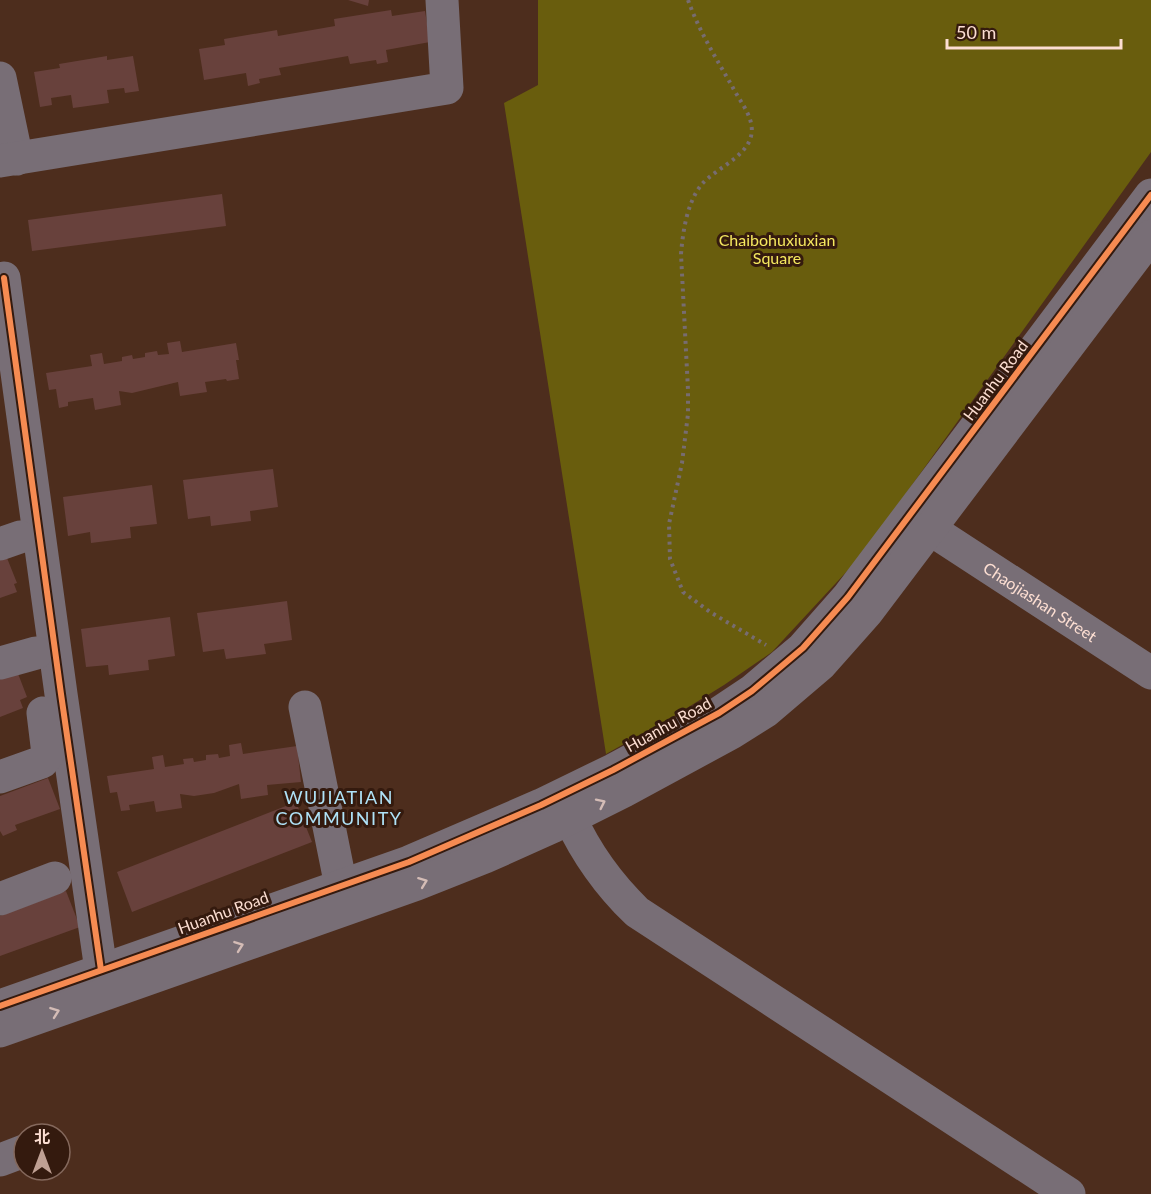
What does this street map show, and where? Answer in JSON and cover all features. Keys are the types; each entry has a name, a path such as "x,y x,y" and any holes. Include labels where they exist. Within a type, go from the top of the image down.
{"street":[{"path":"0,78 9,160 447,88 442,0"},
{"name":"Huanhu Road","path":"0,1006 341,886 475,835 613,770 752,691 790,659 848,597 1151,195"},
{"path":"0,1031 417,884 485,857 624,791 731,733 766,711 794,689 844,639 1151,236"},
{"path":"4,278 101,970"},
{"path":"0,417 10,541 36,653 48,754 42,762 0,777"},
{"name":"Chaojiashan Street","path":"930,529 1151,673"},
{"path":"0,663 36,653"},
{"path":"305,707 341,886"},
{"path":"570,818 604,878 637,912 1069,1194"},
{"path":"0,898 55,878"}],"path":[{"path":"688,0 703,34 748,114 752,130 747,147 702,185 693,202 682,237 688,414 682,463 669,524 670,559 683,592 710,612 790,659"}],"green space":[{"name":"Chaibohuxiuxian Square","path":"538,0 1151,0 1151,152 861,556 772,652 674,716 606,754 504,103 538,85"}],"building":[{"path":"348,0 369,0 368,6"},
{"path":"391,10 392,16 425,11 430,42 386,50 388,62 377,64 376,60 350,64 348,56 279,68 281,75 259,79 260,83 248,86 246,73 204,80 199,49 225,45 224,39 277,30 278,36 335,26 334,19"},
{"path":"107,56 107,60 133,56 139,91 125,93 124,88 107,90 109,103 73,108 71,95 51,98 52,105 40,107 34,72 60,68 59,64"},
{"path":"222,194 226,226 32,251 28,220"},
{"path":"180,341 182,352 236,343 239,379 205,382 207,392 180,396 178,382 132,393 119,391 121,405 95,410 93,398 68,402 68,406 59,408 56,389 49,390 46,373 92,366 90,355 102,353 104,364 122,361 122,357 132,355 133,359 145,357 145,353 157,351 158,355 169,354 167,343"},
{"path":"273,469 278,507 250,511 251,521 211,526 210,516 188,519 183,480"},
{"path":"152,485 157,524 130,527 131,538 91,543 90,532 68,536 63,497"},
{"path":"5,553 17,583 14,584 17,592 0,598 0,555"},
{"path":"287,601 292,640 264,644 266,654 226,659 224,649 203,652 197,613"},
{"path":"170,617 175,656 148,660 149,670 109,675 108,665 86,667 81,629"},
{"path":"17,671 27,697 20,700 23,708 0,717 0,677"},
{"path":"241,743 243,754 297,746 301,782 267,785 268,795 241,799 239,784 214,793 194,796 180,794 182,808 156,812 154,801 129,805 130,810 121,811 117,792 110,793 107,776 154,769 152,757 163,755 165,767 184,764 183,759 193,758 194,762 206,760 206,755 218,754 219,758 230,756 229,745"},
{"path":"48,778 60,809 15,825 17,830 3,836 0,831 0,796"},
{"path":"296,802 312,842 132,912 117,872"},
{"path":"66,891 80,927 0,956 0,916"}],"cycle path":[{"path":"0,1006 409,862 541,805 613,770 719,713 752,691 803,648 848,597 1151,195"},
{"path":"4,278 101,970"}],"district":[{"name":"WUJIATIAN COMMUNITY","path":"339,807"}]}
